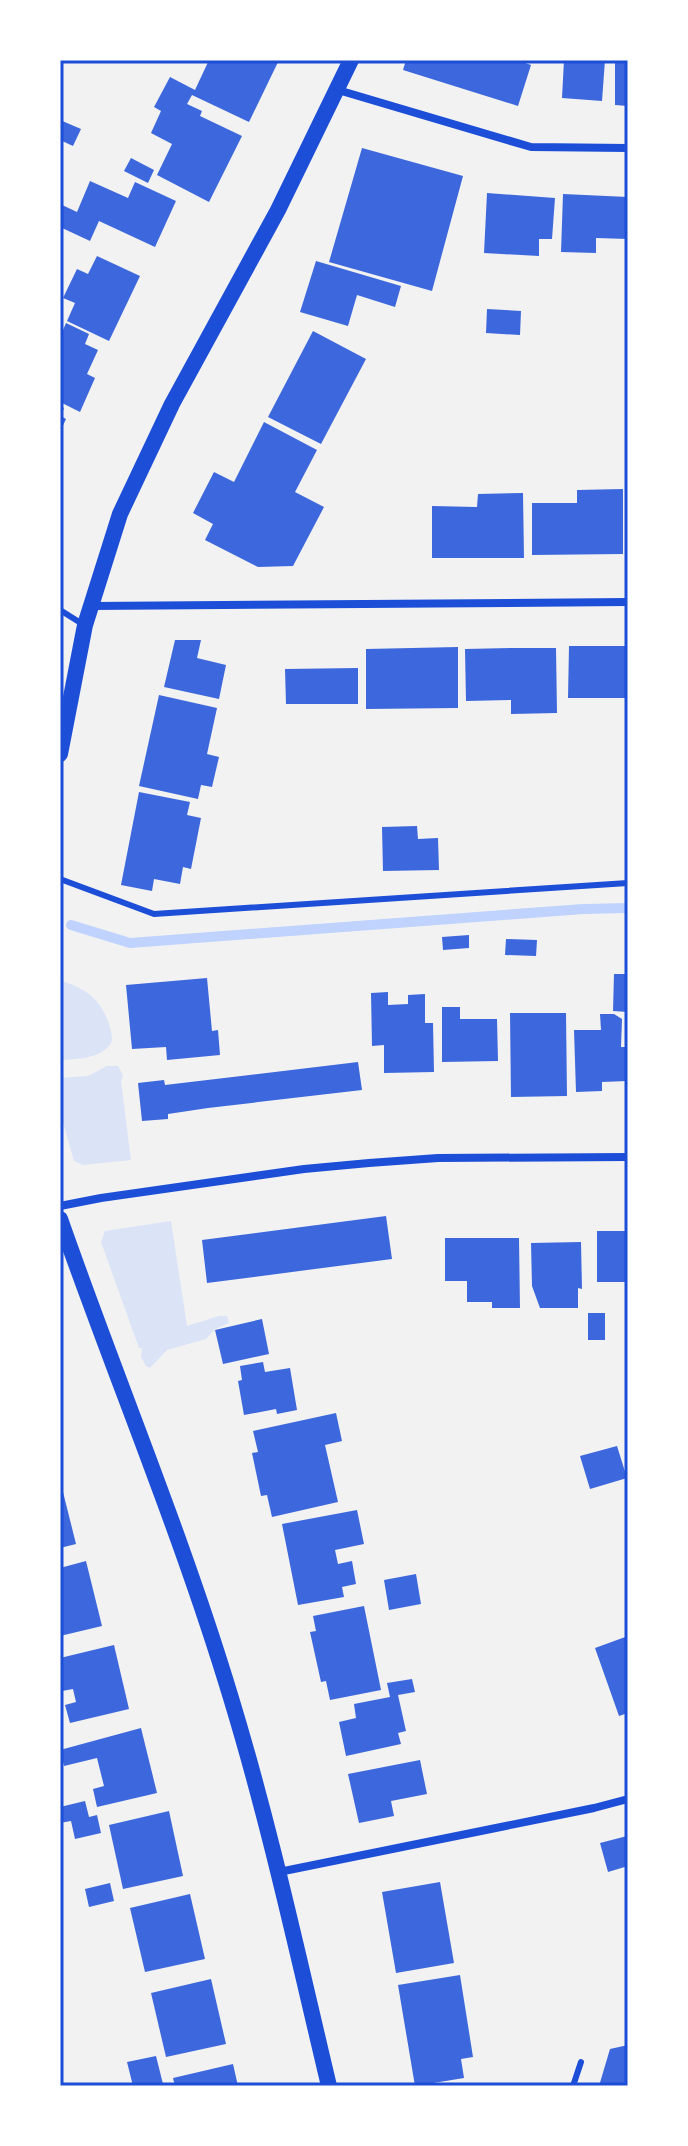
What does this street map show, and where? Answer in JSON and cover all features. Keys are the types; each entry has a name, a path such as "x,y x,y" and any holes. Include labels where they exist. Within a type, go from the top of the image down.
{"main road":[{"path":"60,754 85,625 120,514 159,431 278,210 351,60"},
{"path":"60,1219 181,1544 230,1695 278,1872 329,2086"}],"street":[{"path":"338,90 531,147 628,148"},
{"path":"91,606 628,602"},
{"path":"60,1206 304,1169 369,1163 438,1158 628,1157"},
{"path":"278,1872 628,1799"}],"lane":[{"path":"60,610 85,625"},
{"path":"60,879 154,914 628,883"},
{"path":"573,2086 581,2062"}],"shaded area":[{"path":"60,981 84,991 101,1008 112,1036 110,1044 98,1054 60,1060"},
{"path":"107,1066 118,1066 123,1075 121,1081 131,1160 83,1165 74,1161 60,1112 60,1078 88,1076"},
{"path":"171,1221 187,1326 219,1316 227,1316 229,1323 215,1329 206,1339 167,1350 150,1368 141,1357 142,1348 139,1348 101,1242 105,1231"}],"building":[{"path":"209,60 279,60 249,122 192,95 187,104 202,111 200,116 242,136 209,202 157,175 172,144 151,133 161,111 154,107 170,77 195,90"},
{"path":"406,60 517,60 531,65 518,106 403,70"},
{"path":"564,60 605,60 602,101 562,98"},
{"path":"615,60 628,60 628,106 615,105"},
{"path":"60,120 81,129 73,146 60,140"},
{"path":"362,148 463,176 432,291 329,262"},
{"path":"131,158 154,170 148,183 124,171"},
{"path":"90,181 128,198 135,182 176,201 155,247 99,221 90,241 60,227 60,204 77,212"},
{"path":"487,193 555,198 552,239 539,239 539,256 484,253"},
{"path":"563,194 628,197 628,239 596,238 596,253 561,252"},
{"path":"97,256 140,276 109,341 67,321 75,303 63,298 77,269 88,274"},
{"path":"316,261 401,286 395,307 357,295 348,326 300,312"},
{"path":"487,309 521,311 520,335 486,333"},
{"path":"66,323 89,334 85,344 98,350 87,374 95,378 80,412 60,402 60,337"},
{"path":"313,331 366,359 321,444 268,417"},
{"path":"60,406 64,408 61,416 66,419 60,432"},
{"path":"264,422 317,450 295,492 324,507 293,566 258,567 205,540 213,524 193,513 214,472 234,482"},
{"path":"623,489 623,554 532,555 532,503 577,503 577,490"},
{"path":"523,493 524,558 432,558 432,506 477,507 478,494"},
{"path":"175,640 201,640 197,658 226,665 219,699 164,687"},
{"path":"569,646 628,646 628,698 568,698"},
{"path":"458,647 458,708 366,709 366,649"},
{"path":"556,648 557,713 511,714 511,700 466,701 465,649"},
{"path":"358,668 358,704 286,704 285,669"},
{"path":"159,695 217,708 207,754 219,757 212,787 201,785 198,799 139,786"},
{"path":"139,792 190,802 187,815 201,818 191,869 183,867 180,884 154,879 152,891 121,885"},
{"path":"417,826 418,839 438,838 439,870 383,871 382,827"},
{"path":"469,935 469,948 443,950 442,937"},
{"path":"506,939 537,940 536,956 505,955"},
{"path":"614,974 628,974 628,1012 613,1011"},
{"path":"207,978 212,1031 218,1030 220,1055 167,1060 166,1047 132,1049 126,985"},
{"path":"388,992 388,1005 408,1004 408,995 425,994 425,1023 433,1023 434,1072 384,1073 384,1045 372,1046 371,993"},
{"path":"442,1007 460,1007 460,1019 497,1019 498,1061 442,1062"},
{"path":"510,1013 566,1013 567,1096 511,1097"},
{"path":"600,1014 614,1014 622,1019 621,1047 627,1047 627,1081 602,1082 602,1091 576,1092 574,1030 601,1030"},
{"path":"358,1062 362,1090 208,1108 168,1114 168,1119 142,1121 138,1083 164,1080 165,1085"},
{"path":"386,1216 392,1259 207,1283 202,1240"},
{"path":"597,1231 628,1231 628,1282 597,1282"},
{"path":"445,1238 519,1238 520,1308 492,1308 492,1302 467,1302 467,1281 445,1281"},
{"path":"581,1242 582,1289 578,1288 578,1308 540,1308 532,1286 531,1243"},
{"path":"588,1313 605,1313 605,1340 588,1340"},
{"path":"262,1319 269,1354 223,1364 215,1330"},
{"path":"263,1362 265,1372 290,1368 297,1410 277,1414 276,1409 244,1415 238,1381 242,1380 240,1366"},
{"path":"336,1413 342,1441 325,1445 338,1502 272,1517 267,1495 261,1496 252,1453 258,1452 253,1431"},
{"path":"617,1446 627,1478 590,1489 580,1456"},
{"path":"60,1480 76,1544 60,1548"},
{"path":"357,1510 364,1544 335,1550 338,1564 352,1561 356,1584 342,1587 344,1597 298,1605 282,1524"},
{"path":"86,1561 102,1626 60,1636 60,1568"},
{"path":"416,1574 421,1604 389,1610 384,1580"},
{"path":"364,1606 381,1690 330,1700 326,1681 321,1682 310,1632 316,1631 313,1616"},
{"path":"628,1636 628,1713 619,1716 595,1648"},
{"path":"114,1645 129,1709 70,1723 65,1705 76,1702 73,1689 62,1691 60,1658"},
{"path":"412,1679 415,1692 398,1695 406,1731 398,1733 401,1744 346,1756 339,1722 356,1718 354,1704 390,1697 387,1683"},
{"path":"141,1728 157,1793 97,1807 93,1789 104,1786 97,1758 64,1766 60,1750"},
{"path":"420,1760 427,1794 391,1801 394,1816 359,1823 348,1774"},
{"path":"85,1801 89,1817 97,1815 101,1833 75,1839 71,1821 60,1823 60,1807"},
{"path":"169,1811 183,1876 123,1889 109,1825"},
{"path":"627,1836 628,1866 608,1872 600,1843"},
{"path":"440,1882 454,1963 396,1973 382,1892"},
{"path":"110,1883 114,1901 89,1907 85,1889"},
{"path":"190,1894 205,1959 145,1972 130,1908"},
{"path":"460,1975 473,2057 461,2059 464,2078 415,2086 398,1985"},
{"path":"211,1979 226,2044 166,2057 151,1993"},
{"path":"628,2045 628,2086 599,2086 610,2049"},
{"path":"156,2056 163,2084 133,2086 127,2062"},
{"path":"233,2064 238,2086 175,2086 173,2078"}],"waterway":[{"path":"71,925 130,943 628,908"}]}
